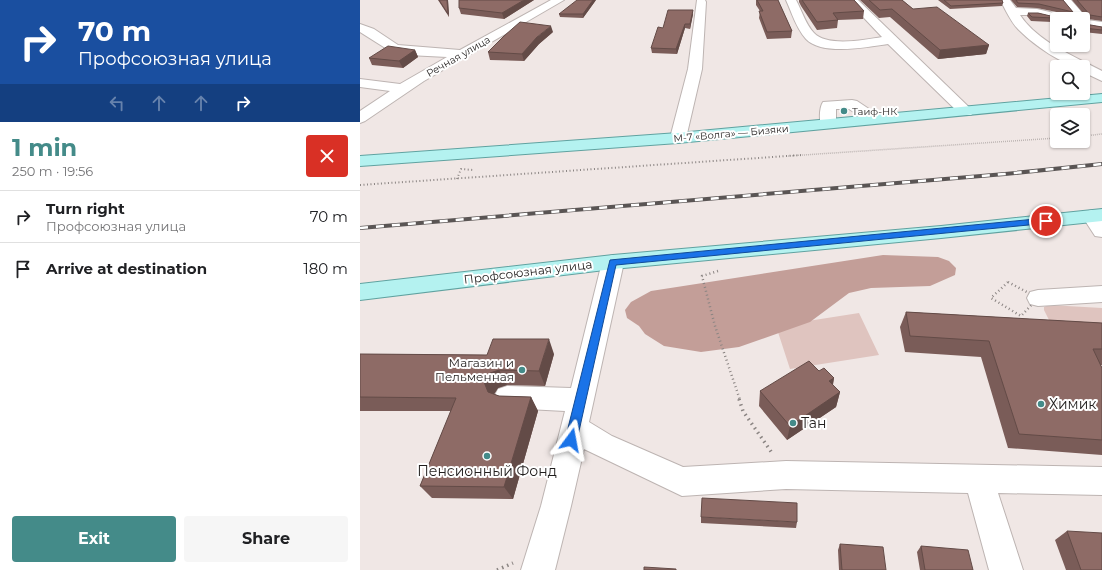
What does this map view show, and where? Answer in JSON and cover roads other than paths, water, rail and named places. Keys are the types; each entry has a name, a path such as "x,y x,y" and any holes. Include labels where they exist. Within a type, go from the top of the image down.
{"main road":[{"name":"М-7 «Волга» — Бизяки","path":"360,161 678,138 1102,98"},
{"name":"Профсоюзная улица","path":"360,292 613,262 941,232 1098,220"}],"street":[{"name":"Речная улица","path":"360,118 403,89 462,54 559,0"},
{"path":"791,0 810,37 817,41 838,45 891,40"},
{"path":"852,0 891,40 966,112"},
{"path":"1005,0 1023,28 1046,46 1102,78"},
{"path":"1039,0 1049,14"},
{"path":"1066,0 1076,12"},
{"path":"678,138 696,69 701,2"},
{"path":"1012,11 1049,14"},
{"path":"1090,23 1102,26"},
{"path":"360,28 373,32 385,44 396,49 462,54"},
{"path":"360,83 403,89"},
{"path":"538,570 556,506 613,262"},
{"path":"1038,298 1102,294"},
{"path":"507,397 578,413 602,445 682,482 786,475 1102,481"},
{"path":"979,479 1006,570"}],"railway":[{"path":"360,228 1005,174 1102,164"}],"place":[{"name":"Таиф-НК","path":"844,111"},
{"name":"Магазин и Пельменная","path":"522,370"},
{"name":"Химик","path":"1041,404"},
{"name":"Тан","path":"793,423"},
{"name":"Пенсионный Фонд","path":"487,456"}]}
